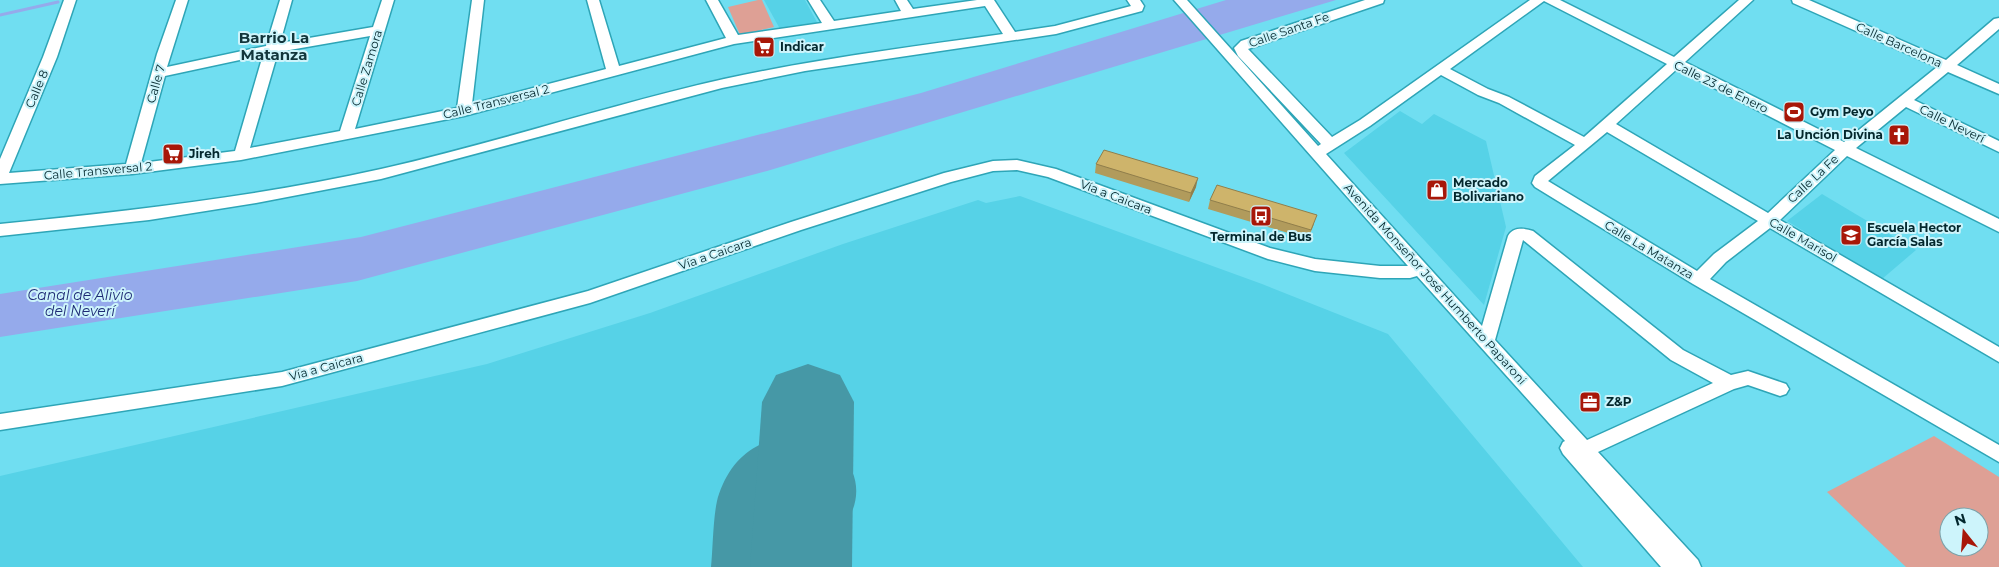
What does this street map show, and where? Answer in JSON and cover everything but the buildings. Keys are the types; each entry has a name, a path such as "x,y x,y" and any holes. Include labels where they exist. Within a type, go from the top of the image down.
{"street":[{"name":"Calle 8","path":"0,177 50,57 70,0"},
{"name":"Calle 7","path":"132,169 182,0"},
{"path":"241,155 286,0"},
{"name":"Calle Zamora","path":"346,135 388,0"},
{"path":"464,111 478,0"},
{"path":"593,0 614,72"},
{"path":"712,0 734,40"},
{"path":"814,0 830,26"},
{"path":"900,0 910,15"},
{"path":"0,230 150,214 256,198 381,174 722,84 805,67 1056,30 1136,8 1138,6 1133,0"},
{"name":"Calle Santa Fe","path":"1330,145 1243,53 1241,48 1246,44 1378,0"},
{"path":"1317,153 1538,0"},
{"name":"Calle 23 de Enero","path":"1550,0 1673,64 1846,148 1999,226"},
{"name":"Calle La Matanza","path":"1747,0 1585,144 1540,180 1540,183 1700,280 1999,454"},
{"name":"Calle Barcelona","path":"1798,0 1999,89"},
{"path":"988,1 1011,36"},
{"name":"Calle Transversal 2","path":"0,177 132,169 241,155 464,111 734,40 910,15 988,1"},
{"name":"Avenida Monseñor José Humberto Paparoni","path":"1173,1 1317,153 1415,270 1486,341 1691,567"},
{"name":"Calle La Fe","path":"1700,280 1720,258 1770,220 1846,148 1948,66 1999,22"},
{"path":"159,73 272,49 379,30"},
{"name":"Avenida Monseñor José Humberto Paparoni","path":"1213,42 1674,567"},
{"path":"1440,69 1483,92 1504,100 1585,144"},
{"name":"Calle Neverí","path":"1905,101 1999,147"},
{"name":"Calle Marisol","path":"1606,125 1999,355"},
{"name":"Vía a Caicara","path":"0,422 282,379 590,297 796,226 949,177 993,166 1017,165 1051,173 1223,238 1268,253 1315,265 1380,272 1415,270"},
{"path":"1486,341 1516,236 1521,234 1527,235 1677,355 1730,383"},
{"path":"1585,449 1730,383 1748,378 1780,389"}],"shaded area":[{"path":"762,0 774,27 740,35 728,7"},
{"path":"764,0 805,0 818,24 780,29"},
{"name":"Mercado Bolivariano","path":"1400,111 1422,124 1434,114 1486,141 1506,227 1484,305 1344,153"},
{"name":"Escuela Hector García Salas","path":"1822,194 1916,250 1882,279 1787,221"},
{"path":"1020,196 1262,284 1388,334 1583,567 0,567 0,476 487,364 650,313 843,244 978,200 986,203"},
{"path":"1934,436 1999,477 1999,567 1906,567 1827,492"}],"water":[{"name":"Canal de Alivio del Neverí","path":"1226,0 1336,0 767,171 357,281 0,337 0,294 361,237 921,93"}],"waterway":[{"path":"0,15 58,2"}],"taxiway":[{"path":"732,567 738,495 749,474 765,460 783,452 801,452 818,457 831,467 837,482 834,508 802,553"}],"runway":[{"path":"801,567 808,402"}],"place":[{"name":"Indicar","path":"764,47"},
{"name":"Gym Peyo","path":"1794,112"},
{"name":"La Unción Divina","path":"1899,135"},
{"name":"Jireh","path":"173,154"},
{"name":"Mercado Bolivariano","path":"1437,190"},
{"name":"Terminal de Bus","path":"1261,216"},
{"name":"Escuela Hector García Salas","path":"1851,235"},
{"name":"Z&P","path":"1590,402"}],"district":[{"name":"Barrio La Matanza","path":"274,46"}]}
